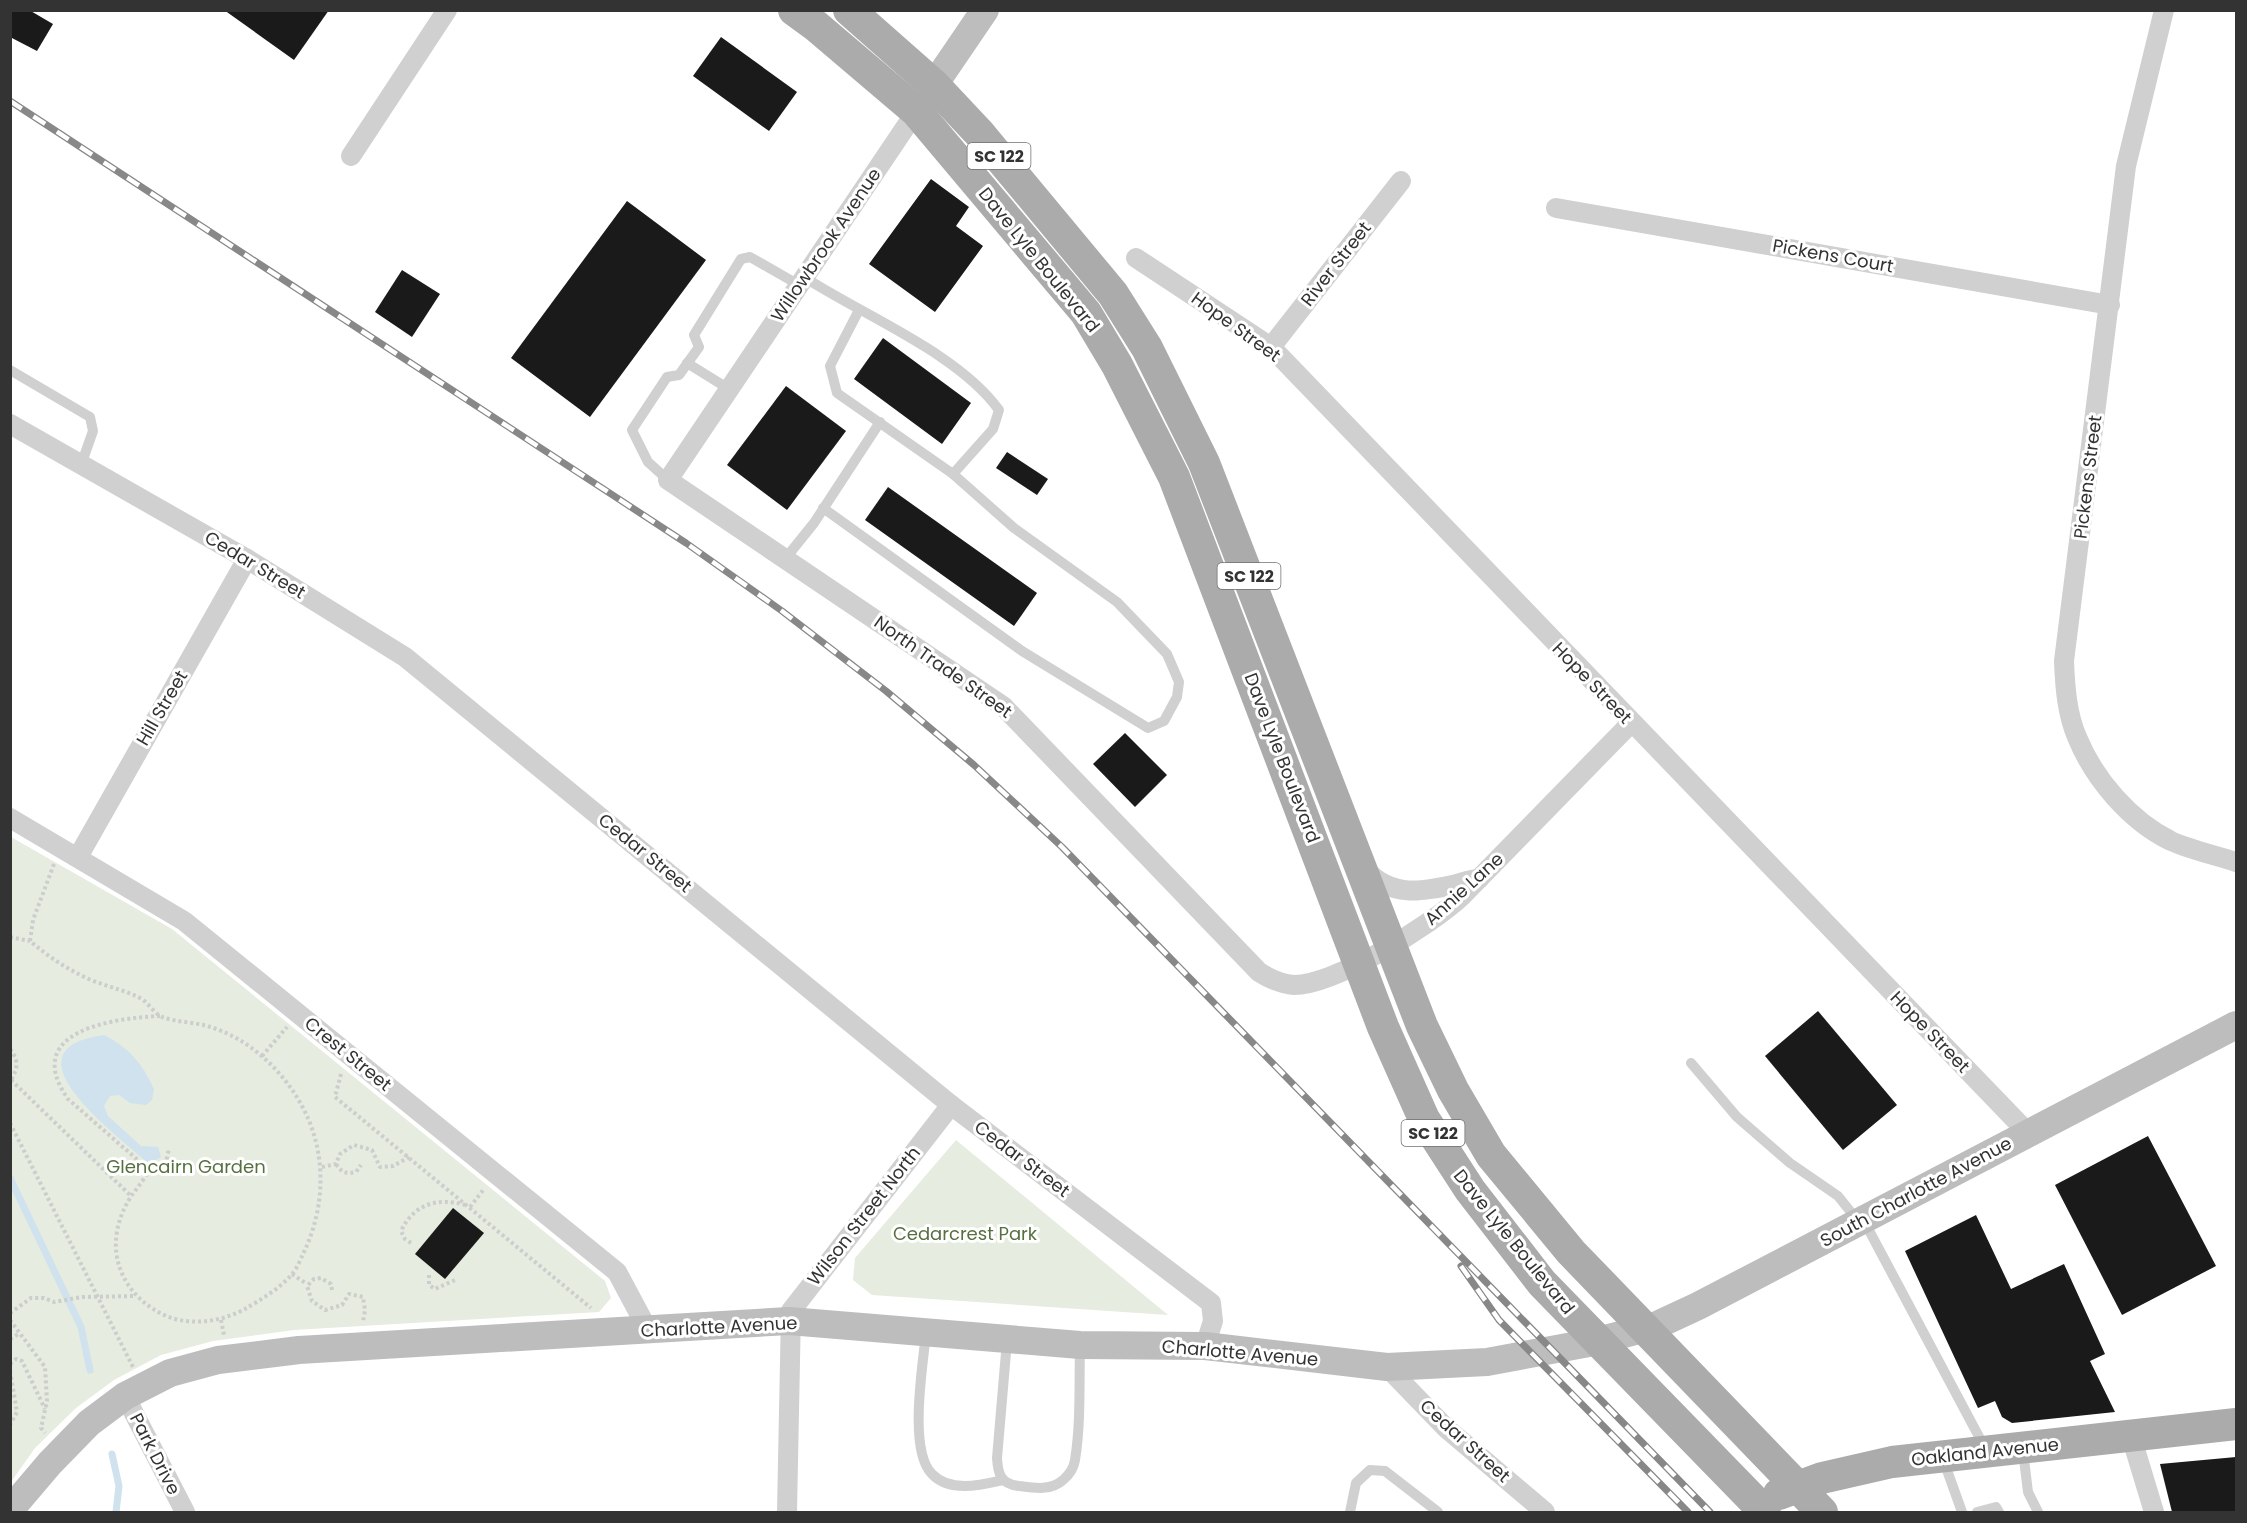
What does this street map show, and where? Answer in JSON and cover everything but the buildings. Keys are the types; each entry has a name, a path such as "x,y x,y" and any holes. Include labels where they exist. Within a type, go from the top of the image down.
{"main road":[{"name":"Dave Lyle Boulevard","path":"794,10 916,111 1086,313 1117,365 1174,477 1383,1027 1420,1110 1448,1159 1542,1283 1765,1512"},
{"name":"Dave Lyle Boulevard","path":"849,10 934,85 980,134 1113,294 1147,348 1204,463 1389,947 1444,1072 1491,1155 1572,1252 1664,1352 1822,1512"},
{"name":"Oakland Avenue","path":"1741,1512 1787,1490 1845,1472 1892,1462 2236,1424"}],"street":[{"path":"351,156 447,10"},
{"name":"Willowbrook Avenue","path":"668,480 985,10"},
{"name":"Pickens Street","path":"2164,10 2126,166 2064,661 2069,712 2077,737 2090,764 2111,793 2131,812 2173,842 2236,862"},
{"name":"River Street","path":"1271,347 1401,181"},
{"name":"Pickens Court","path":"1556,208 2110,305"},
{"name":"Hope Street","path":"1136,258 1271,347 2028,1133"},
{"name":"Cedar Street","path":"10,424 247,559 405,657 951,1105 1211,1303 1213,1321 1204,1346"},
{"name":"North Trade Street","path":"668,480 1003,706 1234,947"},
{"name":"Hill Street","path":"78,857 247,559"},
{"name":"Annie Lane","path":"1234,947 1259,972 1271,980 1292,985 1322,978 1359,963 1389,947 1435,920 1479,879 1631,723"},
{"name":"Crest Street","path":"10,818 184,921 291,1021 617,1272 648,1330"},
{"path":"1355,857 1374,879 1401,892 1440,888 1479,879"},
{"name":"South Charlotte Avenue","path":"1589,1343 1655,1326 1698,1306 2236,1025"},
{"name":"Wilson Street North","path":"787,1512 791,1311 951,1105"},
{"name":"Charlotte Avenue","path":"10,1510 89,1424 135,1391 170,1373 218,1360 299,1350 789,1322 1080,1344 1204,1346 1387,1367 1487,1362 1589,1343"},
{"name":"Cedar Street","path":"1387,1367 1446,1428 1545,1512"},
{"name":"Park Drive","path":"135,1391 185,1512"},
{"path":"2132,1436 2154,1512"}],"lane":[{"path":"668,480 648,462 632,430 667,377 679,375 699,347 694,335 741,259 750,257 859,310 965,373 999,410 993,429 953,474"},
{"path":"823,508 1022,651 1126,718 1148,729 1164,721 1177,697 1179,682 1167,654 1117,602 1014,528 953,474 837,393 832,382 830,366 859,310"},
{"path":"687,363 729,389"},
{"path":"10,370 90,417 93,431 81,465"},
{"path":"785,559 823,508 880,422"},
{"path":"1691,1063 1737,1117 1790,1163 1838,1196 1860,1220 1986,1451"},
{"path":"926,1332 919,1430 927,1468 939,1480 964,1486 1003,1480"},
{"path":"1007,1339 997,1458 998,1472 1010,1485 1039,1488 1053,1486 1071,1471 1075,1462 1080,1344"},
{"path":"2023,1448 2028,1492 2038,1512"},
{"path":"1943,1456 1962,1512"},
{"path":"1350,1512 1356,1483 1370,1470 1385,1471 1438,1512"},
{"path":"1977,1512 1996,1507 1999,1512"}],"path":[{"path":"30,941 33,920 61,847"},
{"path":"10,937 30,941 56,962 88,979 144,1000 161,1016"},
{"path":"150,1169 68,1099 59,1086 54,1069 59,1048 72,1036 85,1029 127,1018 161,1016 218,1030 262,1056 276,1069 302,1106 319,1151 322,1167 316,1220 308,1243 292,1274 260,1300 220,1320 200,1321 168,1317 135,1296 116,1260 119,1224 131,1196 150,1169 165,1166 170,1149"},
{"path":"291,1021 293,1035"},
{"path":"262,1056 291,1021"},
{"path":"10,1049 17,1058 17,1070 11,1080 131,1196"},
{"path":"333,1067 341,1073 335,1096 580,1298 597,1316"},
{"path":"10,1124 97,1296 135,1391"},
{"path":"336,1164 340,1154 354,1145 372,1150 380,1167 393,1166 409,1157"},
{"path":"322,1167 336,1164"},
{"path":"336,1164 340,1170 348,1174 356,1173 361,1165"},
{"path":"411,1244 401,1231 419,1208 446,1201 469,1206"},
{"path":"292,1274 308,1284"},
{"path":"429,1275 429,1285 435,1289 455,1280"},
{"path":"308,1284 314,1279 321,1278 331,1284 332,1290"},
{"path":"308,1284 308,1294 312,1301 325,1310 342,1305 349,1294 363,1297 365,1310 360,1331"},
{"path":"10,1313 31,1298 44,1298 54,1302 82,1297 135,1296"},
{"path":"220,1320 225,1342"},
{"path":"11,1321 45,1368 45,1409 41,1428 62,1451"},
{"path":"10,1339 20,1333"},
{"path":"10,1364 16,1359 21,1361 45,1409"},
{"path":"10,1371 17,1412 10,1425"}],"green space":[{"name":"Glencairn Garden","path":"11,837 172,929 605,1281 611,1298 599,1312 294,1330 213,1341 161,1355 114,1380 76,1408 35,1448 11,1482"},
{"name":"Cedarcrest Park","path":"956,1140 1168,1315 872,1295 853,1280 855,1258"}],"water":[{"path":"104,1035 134,1057 154,1089 152,1100 146,1105 130,1103 119,1095 110,1096 104,1106 108,1116 141,1146 158,1147 161,1157 152,1163 147,1162 92,1113 74,1093 63,1074 62,1057 75,1043"}],"waterway":[{"path":"10,1178 81,1327 90,1370"},
{"path":"112,1454 119,1486 116,1512"}],"railway":[{"path":"10,101 686,543 782,611 886,691 974,765 1062,847 1710,1512"},
{"path":"1461,1266 1499,1320 1688,1512"}]}
